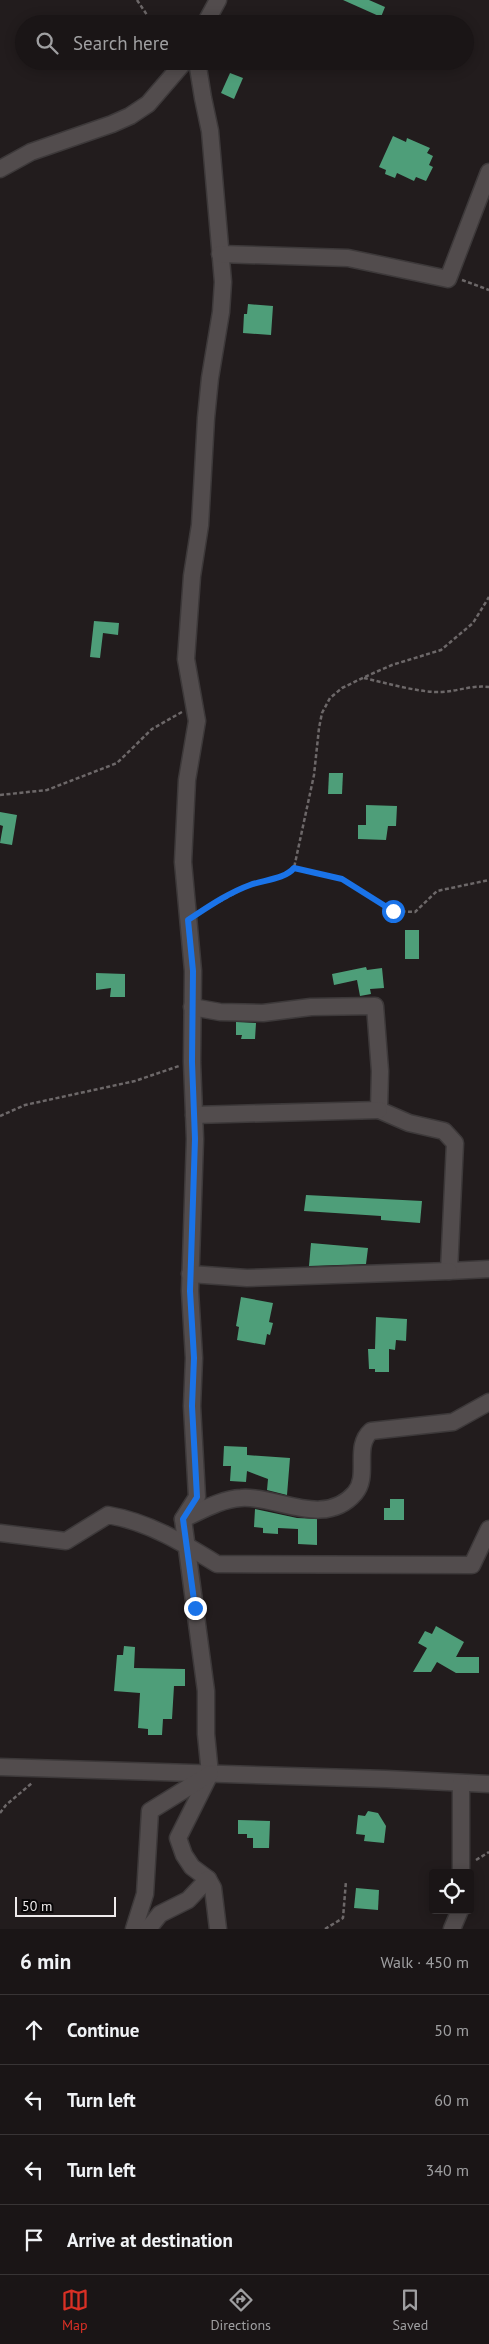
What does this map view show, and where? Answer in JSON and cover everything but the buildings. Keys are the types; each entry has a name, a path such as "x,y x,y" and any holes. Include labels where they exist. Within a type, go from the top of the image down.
{"street":[{"path":"209,15 218,0"},
{"path":"0,169 31,152 130,116 148,104 178,70"},
{"path":"198,70 210,130 223,282 221,312 210,378 200,525 192,576 187,634 187,674 197,721 187,780 183,862 193,971 192,1062 195,1139 190,1274 194,1358 192,1406 197,1497 183,1519 206,1691 206,1734 210,1774 178,1838 184,1855 192,1867 208,1879 213,1888 218,1929"},
{"path":"220,254 348,258 448,278 489,172"},
{"path":"192,1007 220,1012 263,1013 311,1007 375,1006 380,1071 379,1110"},
{"path":"194,1115 379,1110 409,1123 444,1131 455,1143 449,1271"},
{"path":"190,1274 247,1278 489,1269"},
{"path":"183,1519 220,1502 241,1498 310,1510 341,1503 355,1492 358,1486 362,1444 371,1431 453,1422 489,1402"},
{"path":"0,1533 66,1541 108,1515 145,1524 218,1564 472,1565 482,1559 489,1529"},
{"path":"0,1768 489,1784"},
{"path":"134,1929 145,1894 150,1811 210,1774"},
{"path":"461,1869 462,1783"},
{"path":"148,1929 160,1914 188,1900 208,1879"},
{"path":"452,1929 458,1914"}],"path":[{"path":"137,0 147,15"},
{"path":"451,271 465,282 489,290"},
{"path":"188,920 224,897 250,885 289,873 294,868 314,775 322,713 330,698 342,688 362,677 392,665 441,650 473,623 489,597"},
{"path":"362,677 396,685 441,692 474,685 489,687"},
{"path":"0,795 47,790 117,763 152,728 195,705"},
{"path":"294,868 342,879 393,911 415,912 437,891 489,880"},
{"path":"0,1116 25,1105 135,1081 192,1062"},
{"path":"0,1813 6,1804 48,1769"},
{"path":"325,1929 343,1918 346,1881"}],"route":[{"path":"195,1608 183,1519 197,1497 192,1406 194,1358 190,1291 195,1139 192,1062 193,971 188,920 224,897 250,885 289,873 294,868 342,879 393,911"}]}
